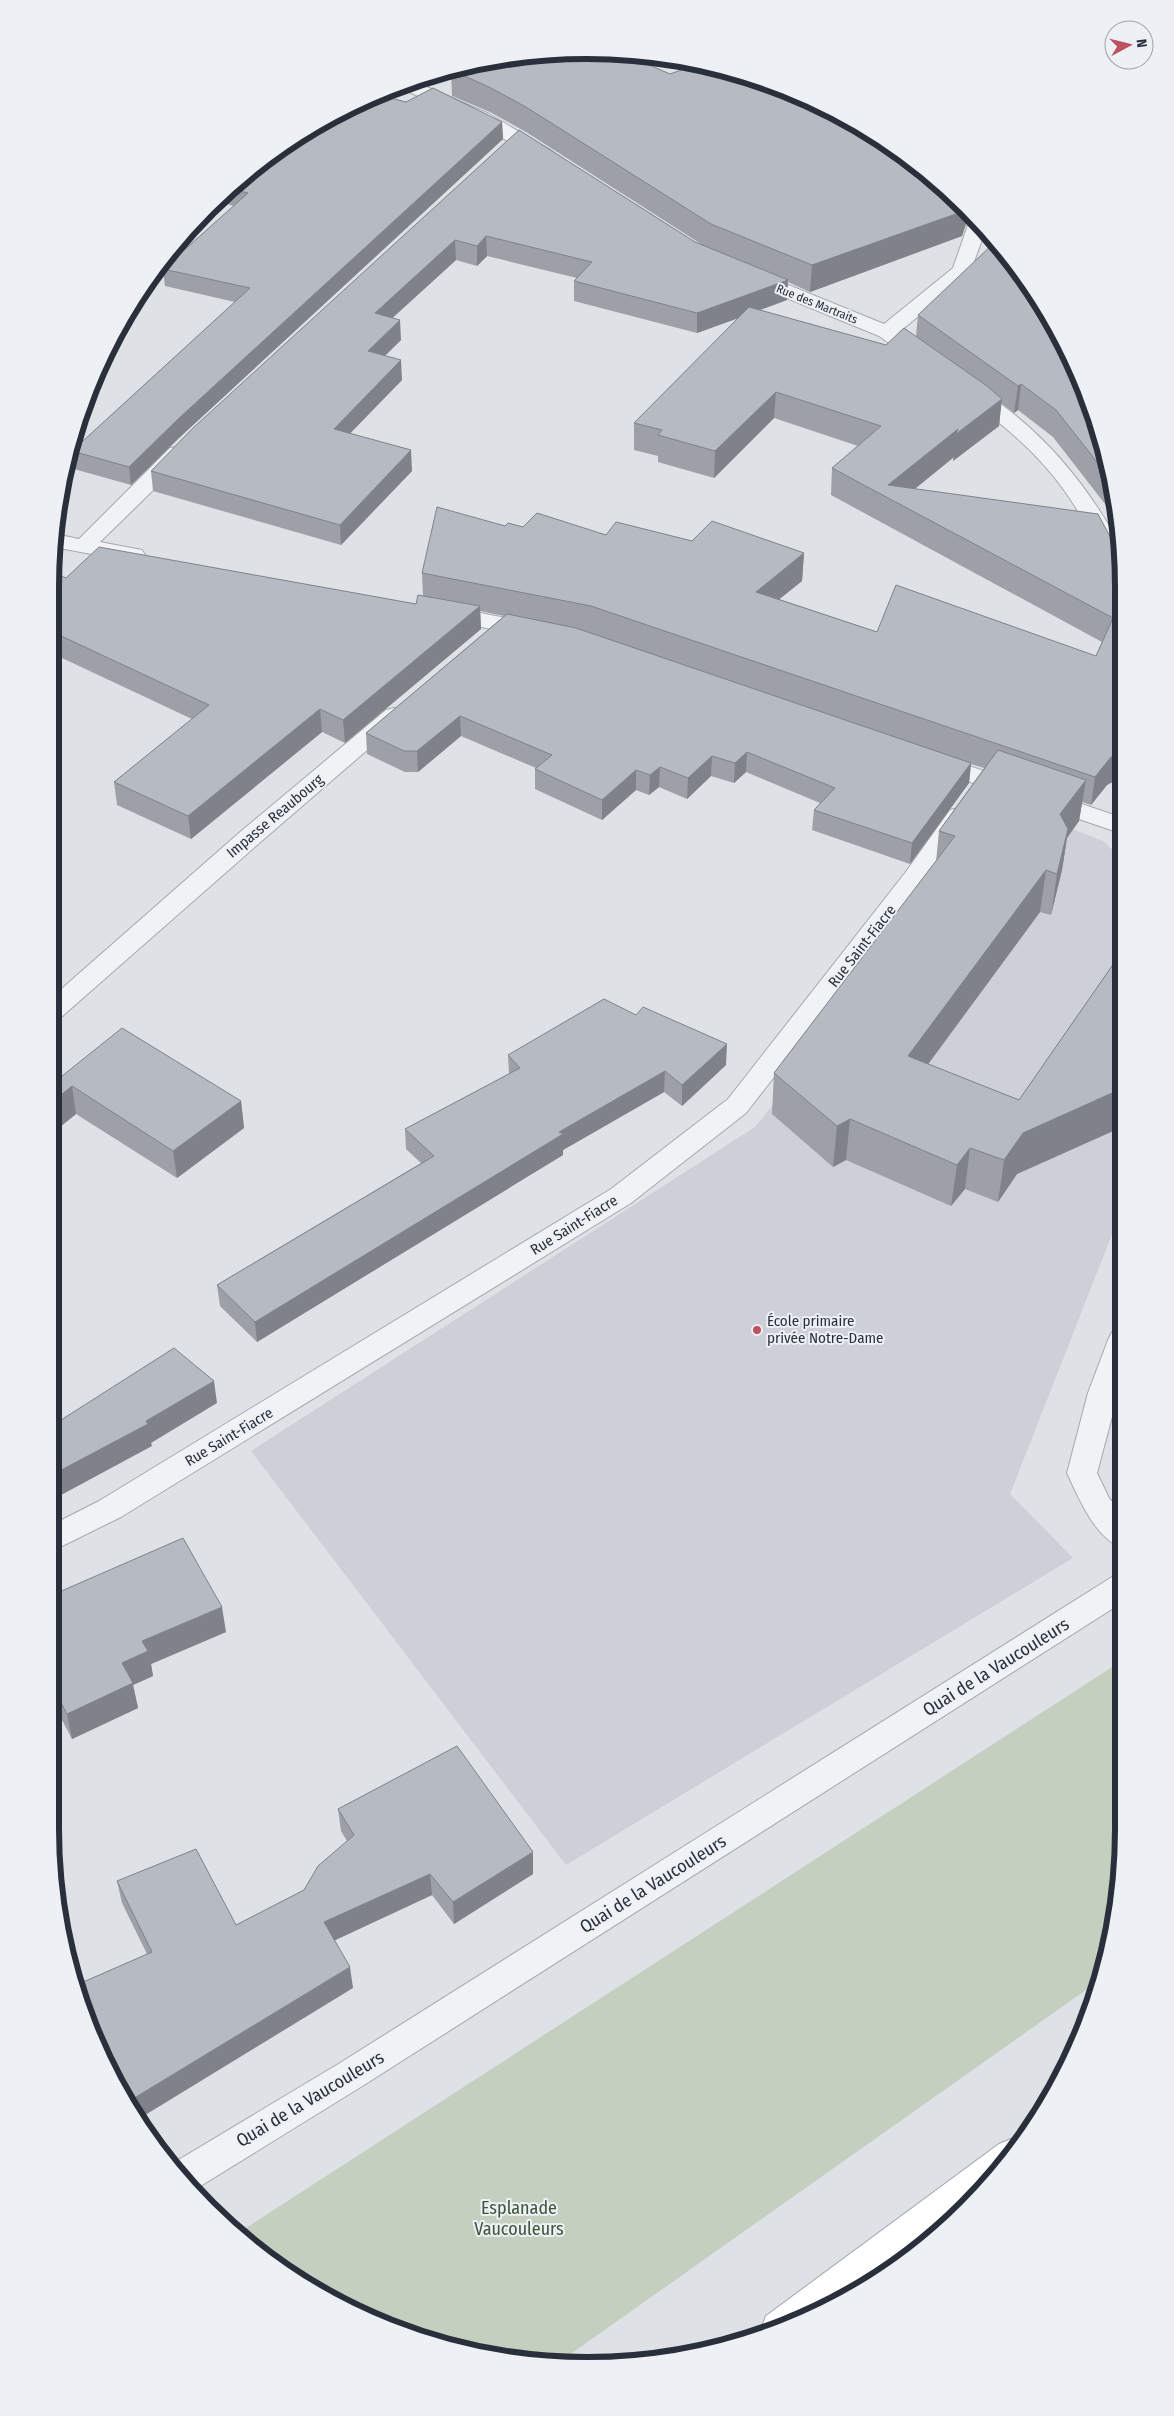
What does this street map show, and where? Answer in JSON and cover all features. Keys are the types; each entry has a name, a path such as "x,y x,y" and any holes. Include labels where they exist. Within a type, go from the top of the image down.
{"main road":[{"path":"804,2311 986,2175"}],"street":[{"path":"414,88 482,118 511,145 560,165"},
{"path":"886,332 962,271 976,230"},
{"name":"Rue des Martraits","path":"738,271 886,332 992,407 1045,452 1095,518 1114,554"},
{"path":"84,546 195,437"},
{"path":"61,542 153,559"},
{"path":"427,609 556,635"},
{"path":"480,643 503,624"},
{"name":"Impasse Reaubourg","path":"59,1005 248,839 413,700"},
{"path":"912,754 1115,823"},
{"name":"Rue Saint-Fiacre","path":"59,1535 144,1489 344,1368 621,1196 737,1106 914,879 986,780"},
{"path":"1115,1361 1082,1473 1098,1506 1115,1526"},
{"name":"Quai de la Vaucouleurs","path":"188,2174 352,2074 1115,1591"}],"shaded area":[{"name":"École primaire privée Notre-Dame","path":"1010,805 1103,841 1115,852 1115,1227 1010,1494 1073,1558 566,1865 251,1451 755,1127"}],"green space":[{"name":"Esplanade Vaucouleurs","path":"1115,1665 1114,1864 1105,1932 1091,1987 567,2356 518,2353 484,2347 417,2329 385,2317 353,2303 323,2286 265,2248 243,2230"}],"building":[{"path":"587,59 642,62 670,74 686,68 724,77 789,99 821,113 851,130 909,168 960,212 812,265 711,224 526,107 461,74 518,63"},
{"path":"433,88 502,122 177,420 129,467 76,452 79,445 250,288 165,269 170,263 248,193 238,191 265,168 294,148 353,113 385,99 389,98 406,102"},
{"path":"519,130 695,242 788,280 697,313 574,281 592,262 486,236 477,246 455,240 375,313 400,320 368,351 401,360 334,429 411,450 340,525 151,471 193,428"},
{"path":"990,246 1026,294 1061,353 1087,417 1101,467 1056,410 1021,384 1018,386 918,315"},
{"path":"749,307 886,345 904,328 987,386 1002,399 956,434 958,429 888,485 1098,514 1113,542 1115,755 1111,757 1095,777 591,606 422,573 437,507 505,526 508,523 523,527 537,513 606,535 616,522 692,541 712,521 804,553 756,592 877,632 896,585 1096,656 1113,618 832,468 881,426 776,392 715,451 658,435 662,430 634,423"},
{"path":"99,547 416,604 418,595 480,606 343,720 320,709 188,816 114,782 209,705 59,635 59,575 66,578"},
{"path":"507,614 576,628 971,763 912,843 814,810 835,788 747,752 735,763 712,756 688,778 660,767 650,775 636,770 602,800 535,769 552,755 460,716 417,751 404,751 366,733"},
{"path":"998,750 1086,780 1060,814 1068,829 1057,874 1046,870 908,1056 1019,1100 1115,962 1115,1092 1023,1133 1004,1160 970,1148 957,1165 850,1119 837,1126 774,1073 955,836 939,831"},
{"path":"604,999 636,1015 643,1007 727,1044 682,1085 665,1071 559,1132 563,1134 255,1322 217,1285 434,1156 405,1129 520,1068 508,1055"},
{"path":"122,1028 241,1101 173,1151 72,1086 59,1097 59,1074 62,1076"},
{"path":"174,1348 214,1381 146,1421 148,1424 59,1471 59,1421"},
{"path":"183,1538 222,1607 142,1641 148,1651 122,1663 133,1683 67,1714 59,1699 59,1592"},
{"path":"457,1746 533,1852 453,1902 430,1874 324,1922 350,1967 133,2098 113,2063 99,2031 82,1983 152,1952 117,1881 196,1849 236,1925 304,1890 318,1866 354,1835 338,1809"}],"place":[{"name":"École primaire privée Notre-Dame","path":"757,1330"}]}
